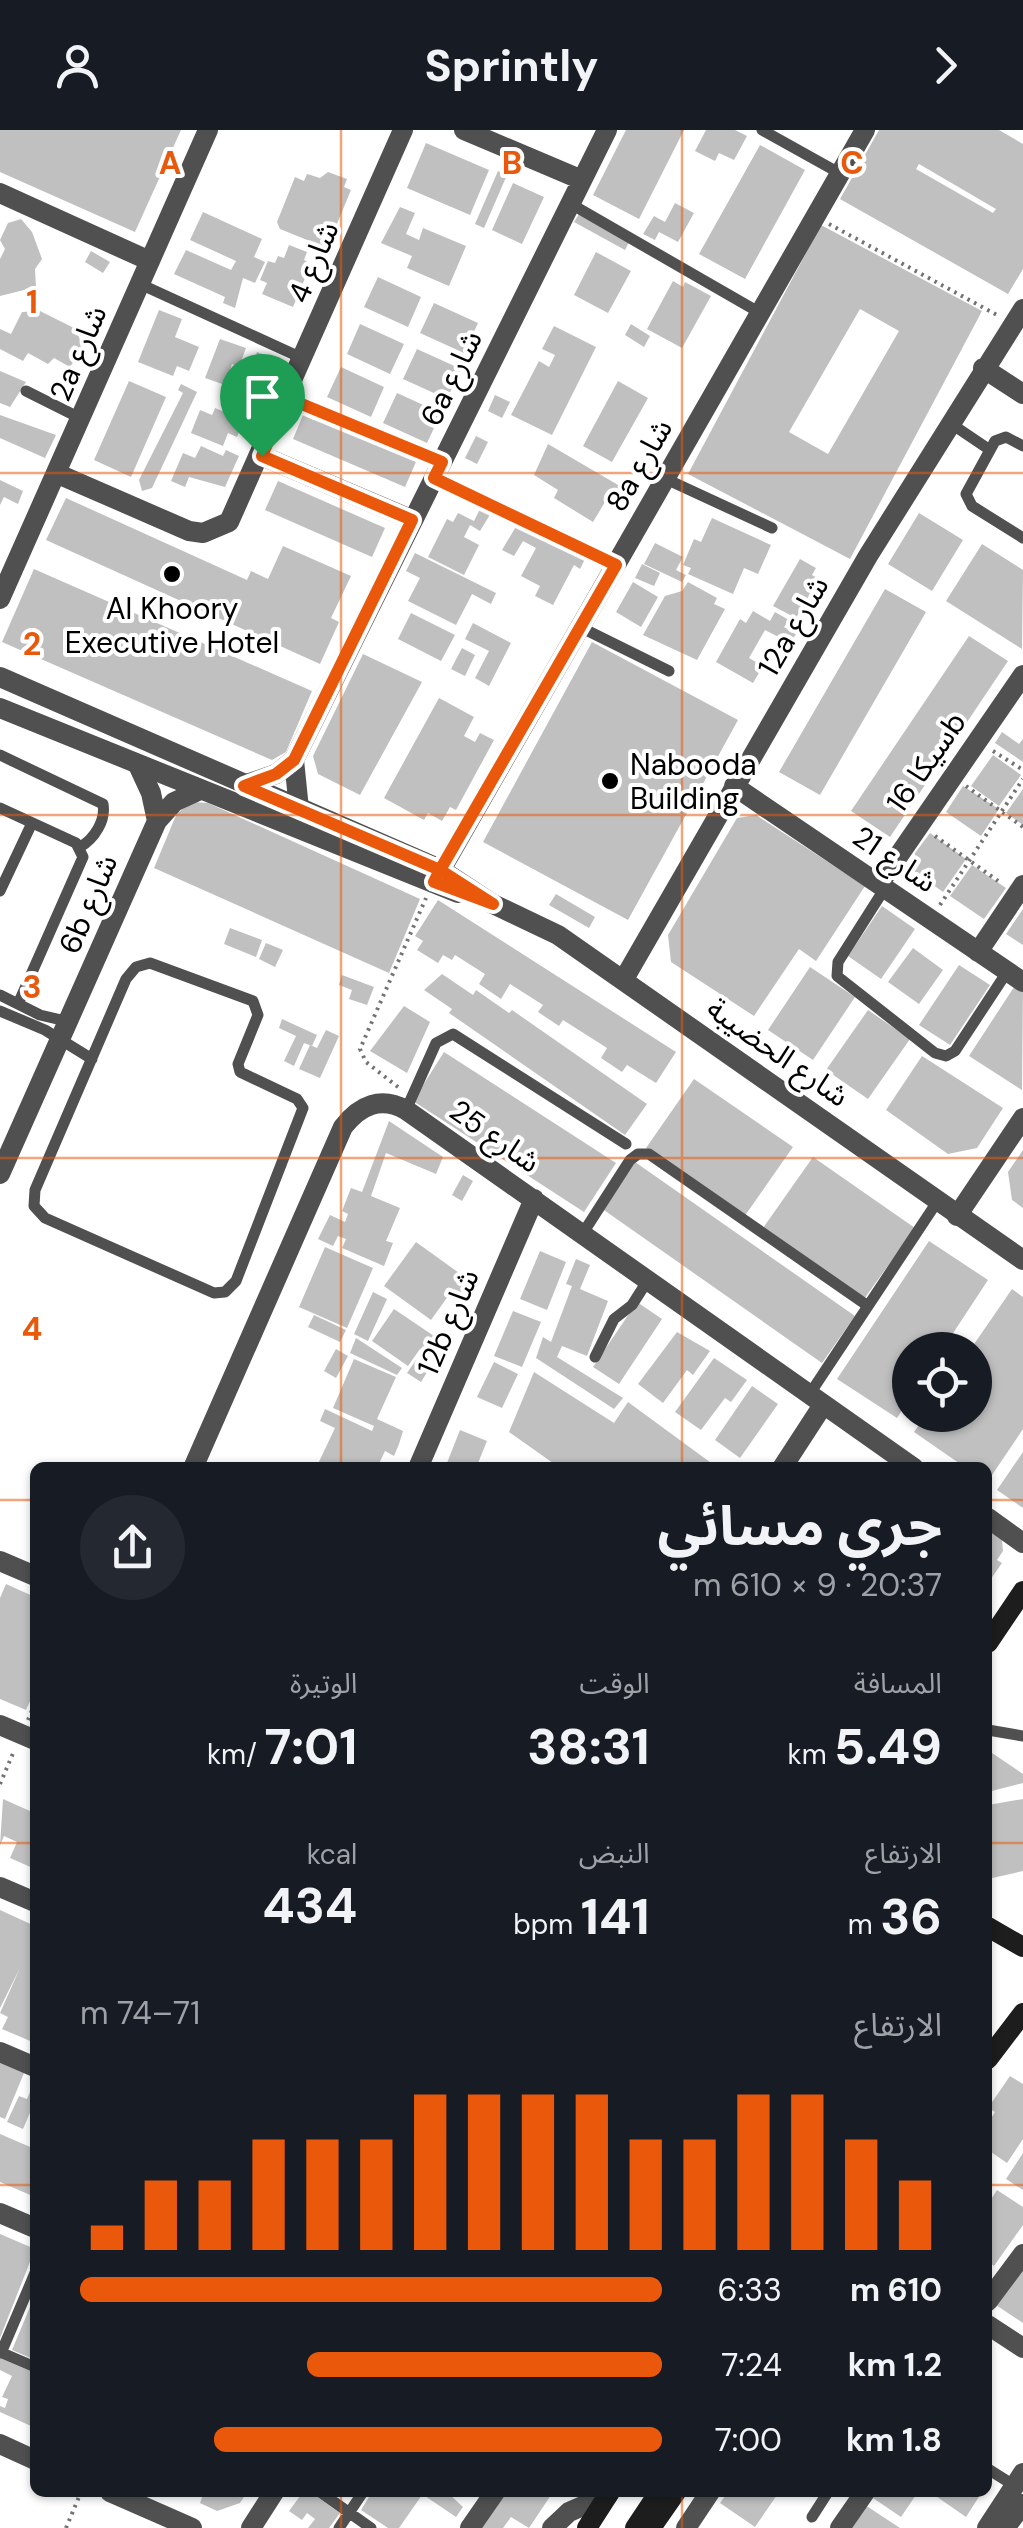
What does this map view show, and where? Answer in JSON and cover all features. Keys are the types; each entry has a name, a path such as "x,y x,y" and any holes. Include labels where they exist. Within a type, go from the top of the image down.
{"main road":[{"path":"992,1637 1023,1591"},
{"path":"992,1929 1023,1947"},
{"path":"992,2055 1023,2013"},
{"path":"587,2528 607,2497"},
{"path":"635,2528 656,2497"},
{"path":"651,2528 673,2497"}],"street":[{"name":"2a شارع","path":"1,595 208,130"},
{"name":"شارع 4","path":"58,474 203,533 229,522 262,456 402,130"},
{"path":"464,130 582,180"},
{"name":"6a شارع","path":"294,760 608,130"},
{"name":"8a شارع","path":"437,876 865,130"},
{"path":"0,193 150,262"},
{"name":"12a شارع","path":"624,979 734,786 983,368 1018,316"},
{"path":"983,368 1023,394"},
{"path":"262,456 412,520"},
{"name":"سيكا 16b","path":"882,886 1023,674"},
{"name":"شارع الحضيبة","path":"2,676 299,809 558,934 1023,1260"},
{"name":"شارع الحضيبة","path":"0,708 198,792 437,876"},
{"path":"244,786 276,774 294,760"},
{"path":"294,760 299,809"},
{"path":"139,768 151,793 156,821"},
{"name":"شارع 21","path":"734,786 1015,977"},
{"path":"156,821 174,802 198,792"},
{"name":"6b شارع","path":"0,1174 156,821"},
{"path":"978,952 1020,890"},
{"name":"شارع 25","path":"196,1462 343,1126 366,1106 381,1102 406,1110 905,1462"},
{"path":"956,1216 1023,1118"},
{"name":"12b شارع","path":"421,1462 534,1200"},
{"path":"785,1462 816,1400"},
{"path":"992,1521 1023,1543"},
{"path":"0,1561 30,1574"},
{"path":"0,1725 30,1738"},
{"path":"0,1888 30,1900"},
{"path":"0,2052 30,2065"},
{"path":"0,2213 30,2226"},
{"path":"992,2296 1023,2254"},
{"path":"992,2328 1023,2348"},
{"path":"0,2444 30,2458"},
{"path":"987,2528 1020,2488"},
{"path":"1005,2528 1020,2488"},
{"path":"121,2497 192,2528"},
{"path":"251,2528 271,2497"},
{"path":"470,2528 492,2497"},
{"path":"552,2528 569,2512 602,2497"},
{"path":"686,2528 707,2497"},
{"path":"840,2528 861,2497"}],"lane":[{"path":"762,130 840,174"},
{"path":"571,204 762,314"},
{"path":"140,284 304,359"},
{"path":"26,391 82,419"},
{"path":"950,423 990,450"},
{"path":"1023,446 1006,437 990,450 967,487 968,500 1023,538"},
{"path":"666,479 772,528"},
{"path":"578,626 669,670"},
{"path":"0,755 100,801 104,812 95,835 80,847"},
{"path":"0,808 80,847"},
{"path":"0,891 32,823"},
{"path":"18,1004 82,862 80,847"},
{"path":"882,886 838,962 836,976 935,1053 946,1056 955,1051 1015,977"},
{"path":"143,964 158,964 256,1004 258,1015 239,1060 240,1072 297,1099 303,1113 230,1290 214,1293 38,1213 35,1190 92,1059 126,979 143,964"},
{"path":"0,995 70,1022"},
{"path":"0,1011 45,1030 60,1044 92,1059"},
{"path":"406,1110 436,1044 453,1034 626,1144"},
{"path":"583,1233 634,1156 649,1154 868,1306"},
{"path":"816,1400 868,1306 937,1202"},
{"path":"595,1356 614,1320 632,1305 648,1280"},
{"path":"992,1731 1023,1736"},
{"path":"30,2285 1,2352 30,2365"},
{"path":"992,2470 1020,2488"},
{"path":"327,2497 371,2528"},
{"path":"339,2528 361,2497"},
{"path":"812,2517 825,2497"}],"path":[{"path":"816,217 1018,316"},
{"path":"287,398 438,470 616,565"},
{"path":"977,741 1023,770"},
{"path":"953,778 1023,827"},
{"path":"930,919 1023,780"},
{"path":"920,825 1020,890"},
{"path":"406,1110 400,1089 362,1058 360,1048 437,876"},
{"path":"66,2528 79,2497"}],"building":[{"path":"0,130 181,130 135,232 0,172"},
{"path":"626,130 684,130 639,219 593,195"},
{"path":"706,130 735,130 747,136 734,160 719,153 715,161 695,151"},
{"path":"879,130 999,130 1023,144 1023,269 1008,294 840,199","holes":["919,164 996,209 993,213 916,169"]},
{"path":"426,143 489,170 470,215 407,188"},
{"path":"760,145 805,170 745,279 699,254"},
{"path":"498,171 507,175 484,228 475,224"},
{"path":"328,172 347,179 344,187 351,190 327,248 280,229 277,222 295,177 304,181 307,174 320,178"},
{"path":"513,183 544,197 522,244 492,230"},
{"path":"675,203 694,213 678,242 659,232 655,240 643,234 654,216 665,222"},
{"path":"400,207 415,213 406,234 419,240 423,228 466,246 449,286 407,268 412,256 381,243"},
{"path":"203,212 262,239 254,257 265,262 255,283 243,278 235,308 223,303 225,297 174,274 186,250 231,270 236,261 190,240"},
{"path":"579,214 629,242 625,250 574,222"},
{"path":"21,219 32,232 42,259 35,269 36,287 0,296 0,259 5,249 0,240 8,223"},
{"path":"821,225 982,311 850,559 688,474","holes":["860,309 899,331 828,454 789,432"]},
{"path":"289,245 307,252 304,260 311,264 293,307 262,294 267,283 260,280 268,261 275,263 278,256 284,258"},
{"path":"91,251 110,262 103,273 85,262"},
{"path":"596,252 631,271 608,313 574,295"},
{"path":"378,277 421,297 408,327 364,307"},
{"path":"673,281 683,287 685,282 711,296 682,348 647,329"},
{"path":"434,303 478,323 464,353 420,333"},
{"path":"159,310 182,319 175,337 199,347 189,371 177,366 173,376 138,362"},
{"path":"40,311 76,329 83,348 70,367 54,358 48,364 28,353 23,361 0,349 0,329 11,334 22,312"},
{"path":"360,324 404,344 390,374 347,354"},
{"path":"631,324 650,336 644,347 625,335"},
{"path":"554,326 596,347 552,435 511,415 539,361 549,367 555,355 542,349"},
{"path":"220,339 246,348 239,367 232,364 225,385 205,378"},
{"path":"417,349 461,369 447,399 403,379"},
{"path":"257,352 276,360 274,365 290,369 273,408 242,396"},
{"path":"341,367 384,387 371,417 327,397"},
{"path":"0,371 26,382 10,407 0,403"},
{"path":"129,381 166,397 131,477 94,460"},
{"path":"618,381 648,398 612,462 583,446"},
{"path":"181,384 197,392 152,488 142,491 139,480 183,393 178,390"},
{"path":"397,393 441,413 427,443 383,423"},
{"path":"495,395 510,402 502,418 488,411"},
{"path":"215,408 244,420 237,437 228,433 223,446 191,433 200,410 212,415"},
{"path":"318,411 342,421 339,428 360,437 362,430 387,441 384,447 406,456 408,450 419,455 405,487 293,439 303,415 314,420"},
{"path":"0,415 56,435 45,458 0,438"},
{"path":"476,436 488,442 477,464 465,458"},
{"path":"548,444 625,489 617,502 608,497 593,522 554,498 558,490 534,475"},
{"path":"201,446 223,456 226,450 239,456 225,487 189,477 185,487 171,481 183,453 195,458"},
{"path":"0,480 23,491 18,504 4,497 0,505"},
{"path":"278,481 385,528 372,557 265,510"},
{"path":"66,498 247,580 251,571 268,579 283,546 351,576 331,618 339,622 320,664 46,540"},
{"path":"481,507 491,513 480,531 470,525 464,537 479,545 464,575 428,557 447,519 453,522 458,513 474,521"},
{"path":"919,513 963,540 932,591 888,564"},
{"path":"712,518 771,545 758,574 744,568 733,594 688,574 691,568 683,565 694,539 701,542"},
{"path":"518,523 587,555 580,569 574,565 553,605 535,596 540,586 521,576 536,548 523,541 514,556 502,550"},
{"path":"655,543 683,557 676,570 686,575 682,582 644,564"},
{"path":"982,544 1023,570 1022,649 946,601"},
{"path":"415,553 496,593 491,604 472,594 456,625 408,601 420,578 406,571"},
{"path":"800,559 816,568 812,575 819,579 796,618 773,606"},
{"path":"642,564 660,573 654,586 635,578"},
{"path":"34,569 312,691 286,752 272,760 2,642"},
{"path":"633,582 658,597 641,627 616,612"},
{"path":"688,582 717,598 714,604 725,609 697,660 643,635 665,596 682,591"},
{"path":"885,589 926,612 820,795 779,772"},
{"path":"753,611 770,621 775,612 789,620 784,627 796,634 790,643 765,630 749,658 763,666 753,683 716,662 740,619 746,623"},
{"path":"411,613 455,635 441,661 398,639"},
{"path":"473,623 511,643 489,686 475,678 489,651 465,639"},
{"path":"969,636 1008,661 890,837 851,811"},
{"name":"Nabooda Building","path":"592,642 738,720 628,920 483,842"},
{"path":"462,648 475,655 465,676 451,669"},
{"path":"363,654 422,682 360,795 318,774 313,756"},
{"path":"439,698 474,717 464,736 475,742 480,733 494,740 456,810 450,807 442,821 428,813 424,820 384,798"},
{"path":"1002,732 1019,744 1023,739 1023,762 995,743"},
{"path":"993,755 1021,775 999,806 971,786"},
{"path":"963,786 999,809 981,836 946,812"},
{"path":"1023,789 1023,825 1006,813"},
{"path":"193,802 208,803 420,899 389,973 154,868 177,813"},
{"path":"756,815 865,886 816,961 799,949 754,1016 671,962 668,935 737,818"},
{"path":"930,833 966,859 943,892 915,872 915,853"},
{"path":"972,865 1006,888 984,919 950,896"},
{"path":"556,894 595,917 589,928 549,905"},
{"path":"438,900 676,1052 656,1083 627,1065 622,1072 601,1058 607,1048 563,1020 559,1026 538,1012 543,1005 510,984 501,999 479,984 485,974 455,955 452,960 443,955 438,963 417,950 423,941 415,936"},
{"path":"882,906 915,929 881,979 848,956"},
{"path":"1023,909 1023,945 1006,934"},
{"path":"230,928 262,940 256,957 224,944"},
{"path":"266,943 283,950 275,967 259,959"},
{"path":"913,948 943,970 919,1004 888,982"},
{"path":"959,965 990,985 950,1045 919,1025"},
{"path":"810,967 855,997 813,1060 768,1030"},
{"path":"442,974 473,995 476,990 509,1013 512,1010 647,1104 625,1135 449,1013 452,1009 424,990"},
{"path":"342,975 374,987 367,1005 349,999 352,990 339,985"},
{"path":"1016,984 1023,988 1022,1090 969,1056"},
{"path":"404,1006 430,1022 407,1073 370,1051"},
{"path":"868,1010 910,1039 868,1099 826,1070"},
{"path":"282,1019 317,1035 312,1046 304,1043 294,1066 284,1061 296,1036 279,1028"},
{"path":"326,1030 339,1036 320,1078 299,1069 310,1045 317,1048"},
{"path":"444,1052 616,1163 584,1212 413,1101"},
{"path":"922,1056 1003,1108 977,1148 948,1154 886,1110"},
{"path":"694,1079 793,1147 744,1217 646,1148"},
{"path":"389,1121 443,1157 436,1174 386,1153 371,1196 400,1208 386,1241 393,1243 384,1266 342,1248 346,1239 338,1236 333,1246 318,1239 330,1215 345,1222 348,1214 342,1211 351,1188 362,1192"},
{"path":"1023,1150 1023,1208 1012,1200 1008,1172"},
{"path":"813,1157 915,1228 864,1299 763,1228"},
{"path":"635,1162 855,1316 822,1363 601,1208"},
{"path":"463,1175 473,1181 462,1201 452,1195"},
{"path":"929,1241 988,1280 954,1332 892,1332 892,1415 837,1379"},
{"path":"416,1242 473,1283 461,1299 451,1292 431,1320 384,1286"},
{"path":"325,1247 373,1268 347,1328 299,1307"},
{"path":"540,1251 566,1262 547,1310 520,1299"},
{"path":"576,1259 590,1265 580,1289 608,1301 587,1356 562,1346 557,1357 623,1398 614,1409 536,1358 543,1337 551,1342 572,1286 566,1284"},
{"path":"1012,1289 1023,1297 1023,1429 992,1475 992,1462 957,1462 914,1432 992,1432 992,1332 982,1332"},
{"path":"373,1292 387,1299 368,1341 354,1334"},
{"path":"637,1302 662,1319 619,1384 593,1367"},
{"path":"394,1309 437,1338 426,1353 420,1349 408,1366 372,1341"},
{"path":"513,1311 541,1322 522,1367 494,1356"},
{"path":"314,1315 346,1330 340,1342 308,1327"},
{"path":"677,1332 710,1351 693,1375 687,1370 663,1403 638,1384"},
{"path":"356,1338 402,1368 397,1375 350,1353"},
{"path":"336,1349 348,1356 336,1378 324,1371"},
{"path":"714,1358 747,1380 731,1402 725,1398 701,1430 675,1412"},
{"path":"354,1359 396,1377 377,1419 403,1431 394,1456 385,1451 380,1462 319,1462 335,1428 320,1421 325,1409 372,1431 374,1426 333,1408"},
{"path":"416,1360 429,1369 421,1382 407,1373"},
{"path":"494,1362 518,1374 502,1408 477,1397"},
{"path":"534,1372 614,1423 628,1402 710,1462 552,1462 509,1432"},
{"path":"752,1386 778,1404 740,1458 715,1440"},
{"path":"460,1430 487,1441 478,1462 447,1462"},
{"path":"1023,1452 1023,1508 997,1490"},
{"path":"992,1529 1002,1540 1003,1551 997,1560 1002,1563 992,1577"},
{"path":"6,1584 30,1595 30,1701 26,1710 0,1699 0,1598"},
{"path":"992,1753 1023,1774 1023,1783 992,1791"},
{"path":"3,1799 30,1811 30,1867 10,1858 17,1842 4,1836 0,1845"},
{"path":"1023,1799 1023,1871 992,1878 992,1804"},
{"path":"0,1910 30,1924 30,2041 2,2029 8,2017 0,2013 20,1968 0,2008"},
{"path":"0,2063 24,2073 5,2119 0,2117"},
{"path":"1010,2076 1023,2084 1023,2139 1007,2163 992,2153 992,2102"},
{"path":"30,2092 30,2113 23,2129 7,2122 19,2096 27,2099"},
{"path":"0,2134 30,2147 30,2195 0,2182"},
{"path":"1023,2153 1023,2190 1006,2179"},
{"path":"997,2190 1023,2207 1023,2225 994,2266 992,2264 992,2198"},
{"path":"0,2234 30,2247 30,2262 0,2338"},
{"path":"1023,2269 1023,2323 996,2305"},
{"path":"30,2307 30,2358 12,2350"},
{"path":"0,2358 30,2371 30,2426 0,2412 0,2406 5,2408 8,2399 2,2397 12,2376 0,2370"},
{"path":"202,2497 244,2497 240,2503 217,2511 200,2503"},
{"path":"299,2497 317,2497 340,2513 329,2528 308,2528 315,2519 307,2513 302,2520 289,2511"},
{"path":"369,2497 421,2497 399,2528 388,2528 361,2510"},
{"path":"426,2497 452,2497 463,2507 456,2517"},
{"path":"500,2497 550,2497 529,2528 511,2517 503,2528 478,2528"},
{"path":"724,2497 776,2497 755,2527 720,2503"},
{"path":"874,2497 915,2497 901,2517"},
{"path":"937,2497 979,2497 966,2517"},
{"path":"865,2505 900,2528 849,2528"}],"place":[{"name":"Al Khoory Executive Hotel","path":"172,574"},
{"name":"Nabooda Building","path":"610,781"}],"route":[{"path":"262,456 287,398 442,462 434,478 616,565 525,715 440,870 493,904 434,882 440,870 244,786 276,774 294,760 412,520 262,456"}]}
